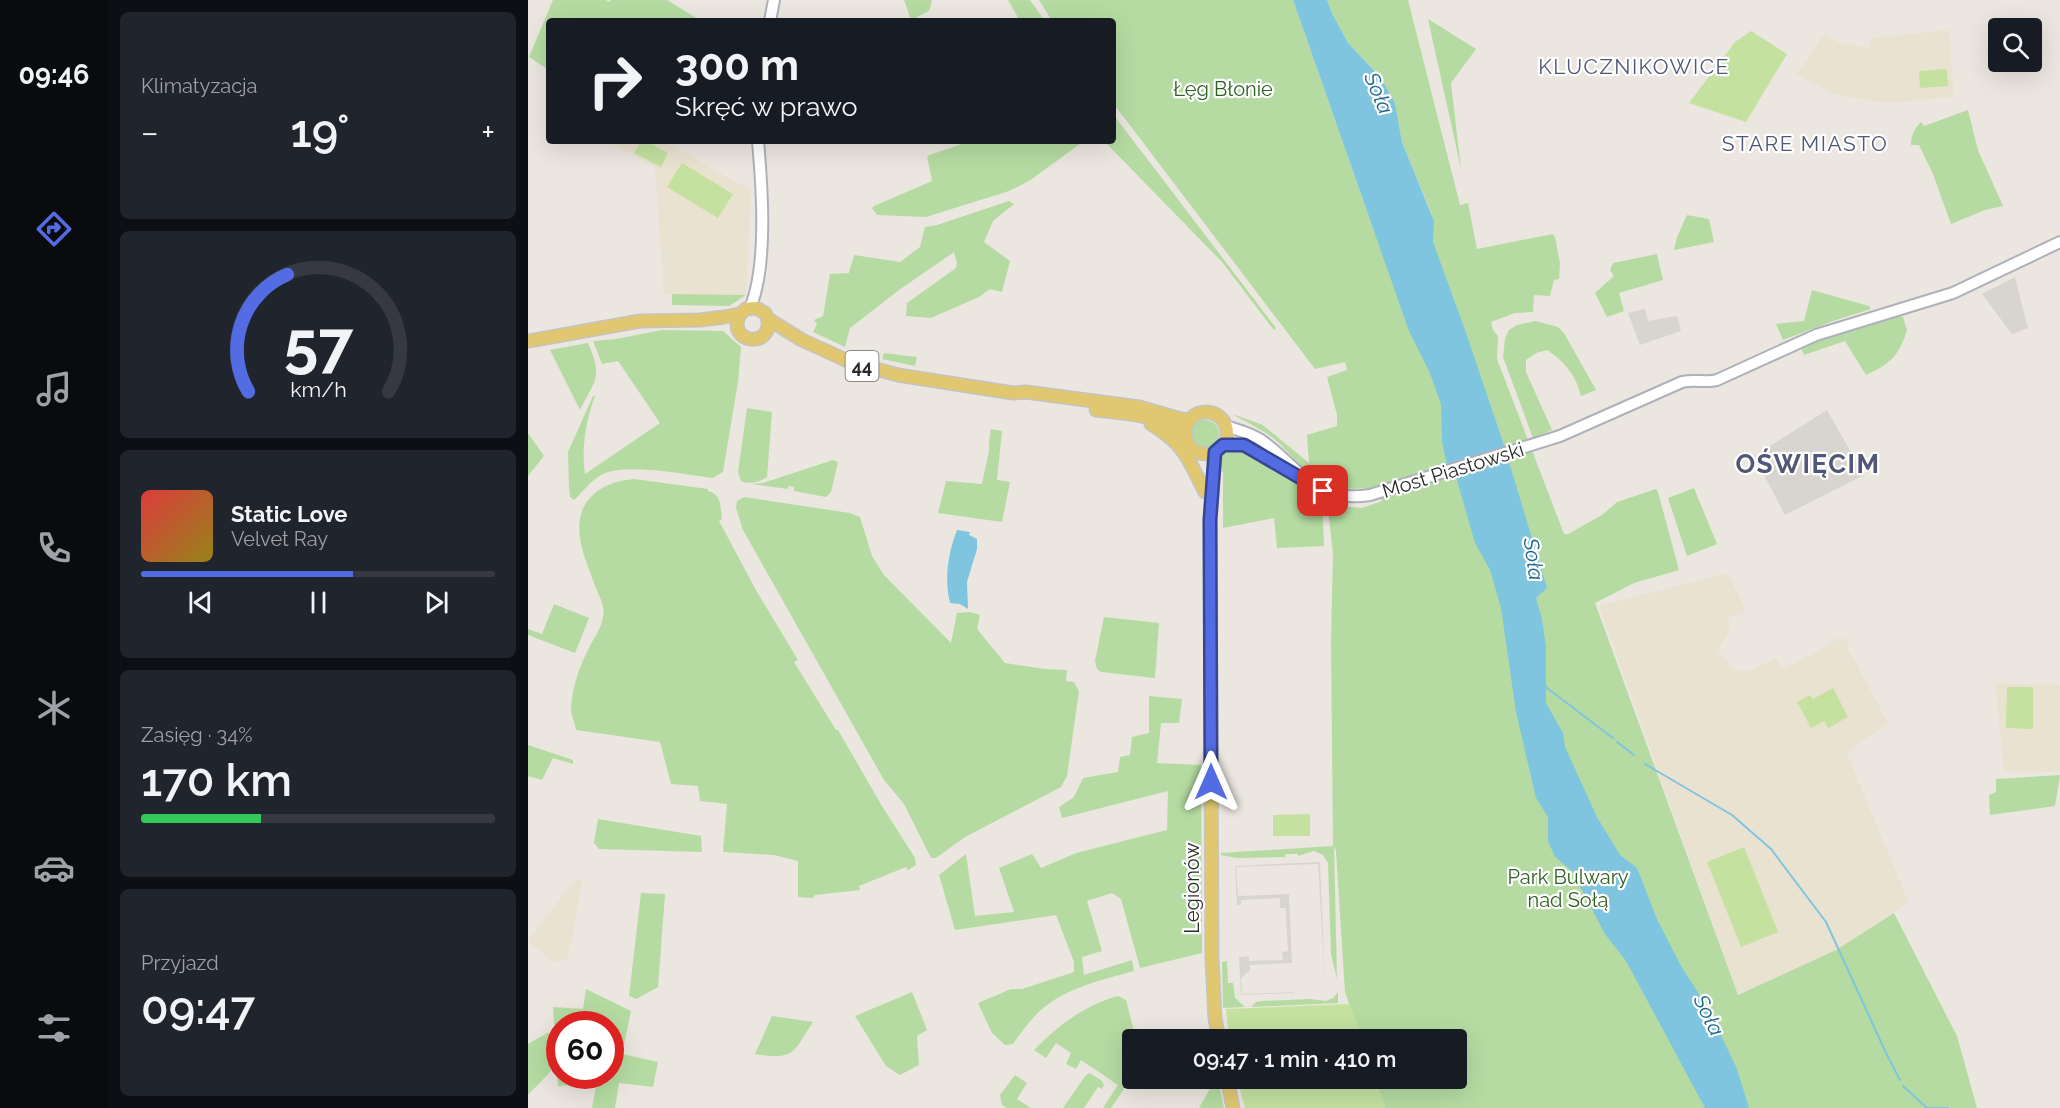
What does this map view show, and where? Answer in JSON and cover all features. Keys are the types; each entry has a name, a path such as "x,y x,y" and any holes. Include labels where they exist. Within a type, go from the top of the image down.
{"main road":[{"name":"44","path":"528,341 640,321 700,320 761,310 802,340 842,359 882,372 1013,393 1026,392 1139,407 1181,419 1190,420 1198,414 1211,412 1218,415 1226,426 1226,438 1219,449"},
{"path":"737,329 736,324 745,311"},
{"path":"766,333 767,316"},
{"name":"44","path":"700,320 737,329 749,340 758,339 766,333 802,340"},
{"name":"44","path":"1013,393 1031,400 1140,417 1173,426 1186,437 1196,451"},
{"path":"1140,417 1177,442 1186,453 1205,492"},
{"path":"1186,437 1190,420"},
{"path":"1196,451 1206,454 1219,449"},
{"name":"Legionów","path":"1217,1029 1212,959 1210,520 1219,449"},
{"name":"Legionów","path":"1196,451 1200,459 1210,520"},
{"path":"1229,1089 1233,1108"}],"street":[{"path":"771,18 774,0"},
{"path":"745,311 756,296 759,277 762,201 758,144"},
{"name":"Most Piastowski","path":"1302,478 1323,491 1346,496 1362,497 1380,493 1560,436 1682,382 1718,380 1816,335 1953,293 2060,243"},
{"path":"759,277 767,316"},
{"path":"1226,426 1248,433 1261,441 1302,478"},
{"path":"1219,449 1234,444 1251,448 1302,478"}],"shaded area":[{"path":"1949,30 1954,97 1885,103 1835,94 1796,75 1823,35 1841,43 1869,48 1871,38"},
{"path":"612,144 668,144 751,190 746,295 664,294 655,167"},
{"path":"2015,277 2028,328 2012,334 1982,294"},
{"path":"1645,309 1648,321 1677,316 1681,331 1640,345 1628,313"},
{"path":"1827,410 1864,475 1785,515 1754,456"},
{"path":"1728,573 1746,611 1728,618 1730,631 1718,650 1732,669 1749,671 1776,658 1783,669 1833,643 1835,637 1848,640 1847,646 1888,723 1847,753 1909,903 1836,950 1738,995 1599,606"},
{"path":"1995,683 2060,685 2060,772 2004,771"},
{"path":"1320,862 1325,984 1318,864 1236,867 1238,896 1289,894 1292,963 1250,965 1250,970 1241,978 1242,994 1294,992 1241,995 1239,957 1249,956 1249,961 1283,960 1282,952 1288,951 1286,908 1280,908 1280,898 1241,900 1241,905 1237,905 1235,866"},
{"path":"576,878 582,882 568,959 553,962 528,941"}],"green space":[{"path":"553,0 606,0 609,2 611,0 667,0 696,18 546,18 546,68 529,57"},
{"path":"904,0 932,0 929,11 910,18"},
{"path":"1008,0 1030,0 1043,18 1018,18"},
{"name":"Park Bulwary nad Sołą","path":"1039,0 1293,0 1375,234 1432,215 1402,142 1395,103 1381,78 1348,43 1327,0 1408,0 1460,205 1468,203 1477,249 1553,234 1555,237 1560,263 1559,279 1554,280 1550,296 1534,295 1533,312 1515,313 1491,322 1498,336 1497,359 1564,534 1602,515 1617,502 1656,489 1658,492 1679,570 1634,583 1595,603 1738,995 1836,950 1894,913 1957,1036 1977,1108 1385,1108 1378,1089 1467,1089 1467,1029 1358,1029 1345,992 1334,846 1337,979 1331,954 1328,863 1323,855 1314,851 1298,856 1298,854 1285,854 1285,857 1237,858 1221,855 1221,853 1333,846 1331,641 1333,554 1328,509 1335,506 1362,508 1382,501 1378,487 1358,489 1338,487 1319,481 1303,469 1273,438 1232,414 1263,425 1309,463 1307,435 1337,426 1337,415 1327,377 1347,370 1345,362 1315,369 1116,107 1116,18 1050,18"},
{"path":"1428,19 1476,49 1451,83 1461,169"},
{"path":"1751,31 1787,54 1746,122 1689,103 1735,42"},
{"path":"1947,69 1948,86 1920,88 1919,71"},
{"path":"1968,110 1978,150 2003,206 1985,210 1951,224 1933,174 1919,145 1911,145 1912,138 1921,122 1924,126"},
{"path":"1116,118 1276,328 1274,330 1222,262 1107,144 1116,144"},
{"path":"639,144 652,144 668,153 661,167 634,153"},
{"path":"961,144 1080,144 1029,181 1009,191 926,217 877,215 872,208 874,206 932,181 927,156"},
{"path":"682,163 733,194 718,218 667,187"},
{"path":"1009,201 1014,204 993,221 984,242 1010,261 1002,292 990,289 979,297 931,318 906,316 907,303 956,268 954,252 850,328 845,347 813,332 817,324 814,320 823,316 830,274 849,273 854,255 900,262 920,247 925,227"},
{"path":"1687,215 1709,219 1714,242 1674,250"},
{"path":"1657,254 1663,280 1619,293 1624,311 1607,317 1595,293 1614,276 1610,270 1613,263"},
{"path":"1812,290 1869,306 1871,309 1783,340 1776,324 1804,321"},
{"path":"672,294 746,295 729,306 672,305"},
{"path":"1898,316 1903,317 1907,330 1901,346 1887,363 1866,375 1845,341 1804,355 1801,347 1835,333"},
{"path":"1535,321 1558,327 1564,333 1596,390 1581,396 1568,369 1547,350 1536,353 1526,360 1526,372 1552,430 1533,438 1503,357 1505,339 1509,330 1517,325"},
{"path":"662,330 723,331 741,347 738,382 723,472 713,478 640,469 612,471 597,478 574,500 570,497 568,452 593,396 595,396 589,414 584,444 585,474 660,423 618,361 602,364 593,341"},
{"path":"588,343 593,355 596,378 580,410 550,350"},
{"path":"884,353 917,357 915,366 882,359"},
{"path":"747,408 772,412 767,477 751,483 741,481 738,472"},
{"path":"1205,420 1215,424 1219,434 1215,444 1205,448 1195,444 1191,434 1195,424"},
{"path":"991,429 1002,431 997,480 1010,482 1002,522 938,513 946,481 982,484"},
{"path":"528,433 544,456 528,476"},
{"path":"1228,450 1248,450 1322,496 1324,546 1277,548 1274,518 1223,528 1223,472 1216,469 1217,461"},
{"path":"833,460 838,462 831,492 826,497 794,491 794,487 789,486 788,489 751,484 763,483"},
{"path":"634,479 708,489 716,495 722,519 719,521 757,592 798,660 794,662 915,858 916,865 908,870 906,867 859,886 860,890 815,895 813,898 798,897 798,861 774,855 723,852 727,804 700,801 698,786 671,784 660,742 576,730 571,708 575,684 583,661 601,625 603,614 602,604 582,547 579,524 581,513 586,503 601,488"},
{"path":"1694,488 1717,544 1687,556 1668,498"},
{"path":"744,497 850,513 860,517 872,556 884,575 951,643 957,613 970,612 980,615 977,629 1005,663 1067,670 1066,681 1074,682 1079,691 1067,776 1061,787 965,837 936,858 931,858 904,804 884,780 743,530 736,508 737,501"},
{"path":"554,604 589,618 575,653 528,635 528,629 542,634"},
{"path":"1104,617 1159,623 1155,678 1101,672 1097,669 1095,661"},
{"path":"2007,687 2033,687 2033,729 2006,728"},
{"path":"1833,688 1848,717 1828,728 1824,721 1811,728 1797,702 1810,695 1813,699"},
{"path":"1149,696 1182,699 1179,723 1161,723 1157,763 1201,765 1202,953 1140,968 1121,899 1112,893 1087,901 1102,951 1082,957 1084,975 1132,960 1134,971 1067,993 1043,1008 1013,1044 1005,1045 992,1033 978,1003 1011,989 1022,989 1074,972 1074,962 1056,915 955,930 939,875 966,854 975,916 1014,912 999,868 1032,854 1041,868 1076,853 1167,830 1168,791 1062,818 1059,807 1074,797 1083,778 1118,772 1120,757 1130,755 1132,737 1149,733"},
{"path":"528,745 573,760 573,764 553,758 542,780 528,776"},
{"path":"2060,775 2055,806 1990,815 1989,795 1996,792 1996,779"},
{"path":"1310,814 1310,836 1273,836 1273,815"},
{"path":"598,819 701,836 702,852 599,849 594,843"},
{"path":"1744,847 1778,932 1741,947 1707,862"},
{"path":"641,893 665,894 658,987 636,999 629,996"},
{"path":"1227,961 1228,983 1233,983 1235,998 1245,1007 1223,1008 1222,962"},
{"path":"586,989 631,1011 624,1044 624,1011 553,1011 553,1007 583,1009"},
{"path":"912,992 927,1030 917,1036 919,1065 900,1075 886,1066 855,1016"},
{"path":"1338,992 1338,1003 1251,1007 1256,1002 1262,1001 1310,999 1326,1001"},
{"path":"1118,996 1126,1000 1133,1029 1122,1029 1122,1089 1124,1089 1111,1108 1103,1108 1118,1085 1081,1060 1076,1069 1066,1064 1071,1053 1056,1043 1046,1058 1034,1050 1072,1017"},
{"path":"1350,1004 1359,1029 1228,1029 1226,1009"},
{"path":"772,1016 813,1022 792,1052 778,1056 755,1054"},
{"path":"546,1034 546,1076 528,1095 528,1044"},
{"path":"624,1054 658,1062 653,1087 624,1084"},
{"path":"1090,1073 1102,1081 1104,1085 1102,1089 1098,1087 1084,1108 1063,1108 1086,1075"},
{"path":"1015,1075 1027,1083 1017,1099 1031,1108 1007,1108 1002,1105 1000,1095"},
{"path":"596,1089 618,1089 615,1108 592,1108"},
{"path":"1210,1089 1220,1089 1224,1108 1199,1108"},
{"path":"1240,1089 1378,1089 1385,1108 1245,1108"}],"water":[{"name":"Soła","path":"1293,0 1327,0 1348,43 1381,78 1395,103 1402,142 1434,221 1433,242 1503,442 1547,588 1536,598 1546,647 1546,703 1563,733 1565,747 1597,817 1620,855 1637,868 1657,919 1681,966 1708,1008 1737,1069 1749,1108 1705,1108 1626,961 1605,934 1572,871 1555,857 1548,841 1548,817 1536,798 1516,712 1501,608 1490,570 1475,543 1456,477 1447,465 1442,442 1441,404 1429,371 1409,331"},
{"path":"957,530 970,532 969,535 977,539 977,549 967,582 968,609 960,604 950,603 948,594 948,566"}],"waterway":[{"path":"1543,685 1613,738"},
{"path":"1617,742 1634,755"},
{"path":"1645,764 1732,815 1771,849 1826,922 1900,1080"},
{"path":"1903,1086 1927,1108 1948,1108"}],"district":[{"name":"KLUCZNIKOWICE","path":"1634,66"},
{"name":"STARE MIASTO","path":"1805,143"},
{"name":"OŚWIĘCIM","path":"1808,464"}],"route":[{"path":"1211,782 1210,520 1215,452 1223,445 1244,445 1323,491"}],"park label":[{"name":"Łęg Błonie","path":"1223,89"}]}
